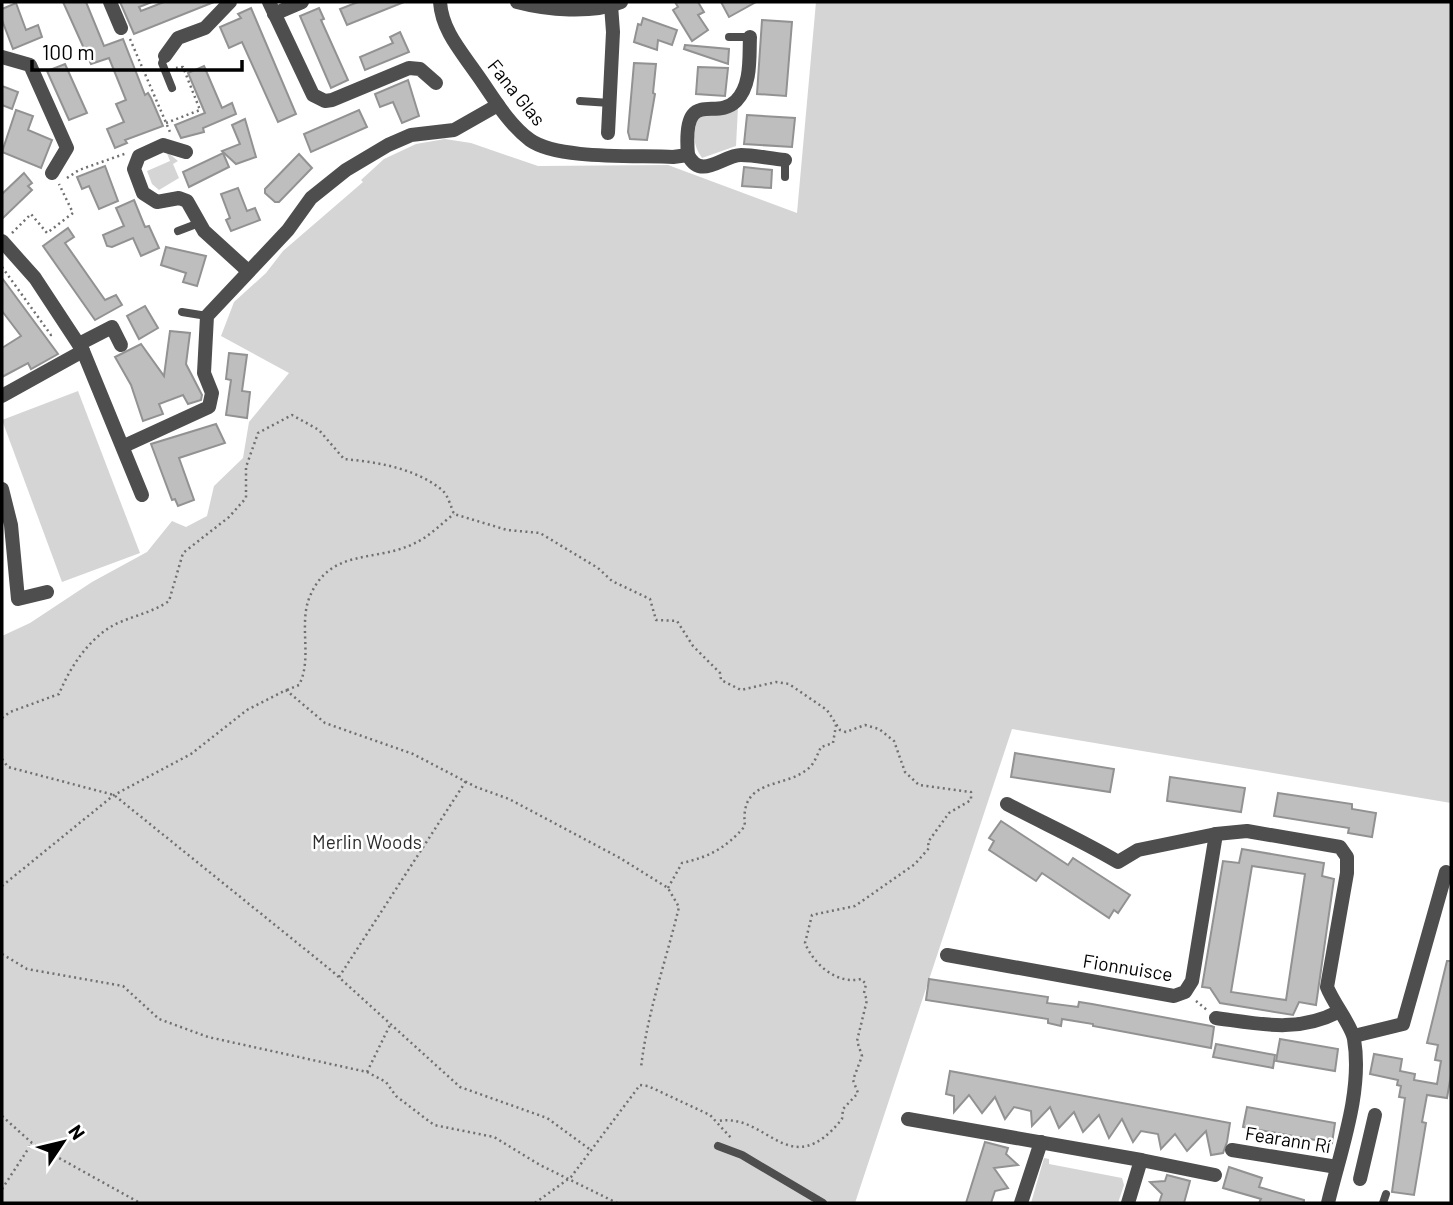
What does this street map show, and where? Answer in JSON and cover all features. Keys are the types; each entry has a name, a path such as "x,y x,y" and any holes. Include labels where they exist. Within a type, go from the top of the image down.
{"street":[{"path":"110,2 121,28"},
{"path":"165,56 178,38 205,28 230,2"},
{"path":"302,2 272,8 313,95 332,100 409,68 420,69 436,83"},
{"name":"Fana Glas","path":"440,2 448,33 498,104 529,139 552,150 673,157 688,155 695,163 706,167 741,155 785,160"},
{"path":"517,2 556,8 616,3 608,133"},
{"path":"688,155 691,122 696,111 703,108 725,108 740,96 748,76 750,37"},
{"path":"2,57 15,58 30,65 67,148 52,173"},
{"path":"124,446 209,407 212,393 204,373 206,316 288,230 312,198 346,170 387,145 411,135 454,130 498,104"},
{"path":"181,150 160,146 136,158 134,173 146,196 161,203 183,199 193,208 199,223 219,247 248,271"},
{"path":"2,241 35,278 81,348 124,446 142,495"},
{"path":"2,397 112,327 121,345"},
{"path":"2,489 10,525 18,599 47,592"},
{"path":"1007,804 1058,832 1068,832 1118,862 1138,850 1216,834 1247,831 1340,847 1347,857 1347,873 1327,987 1338,1012 1354,1036 1403,1024 1446,872"},
{"name":"Fionnuisce","path":"947,955 1174,996 1185,992 1192,981 1216,834"},
{"path":"1216,1018 1285,1028 1322,1021 1338,1012"},
{"name":"Fearann Rí","path":"1328,1203 1352,1101 1354,1036"},
{"path":"1360,1180 1375,1115"},
{"path":"908,1119 1215,1175"},
{"path":"1021,1203 1041,1142"},
{"name":"Fearann Rí","path":"1342,1145 1366,1151"},
{"name":"Fearann Rí","path":"1232,1150 1337,1167"},
{"path":"1128,1203 1141,1160"}],"lane":[{"path":"729,37 750,37"},
{"path":"165,56 162,63 172,88"},
{"path":"580,102 610,103"},
{"name":"Fana Glas","path":"785,160 785,177"},
{"path":"178,231 199,223"},
{"path":"182,312 206,316"},
{"path":"718,1146 742,1155 823,1203"},
{"path":"1383,1203 1386,1194"}],"path":[{"path":"121,28 129,36 166,123 181,150"},
{"path":"166,73 183,67 200,110 166,123"},
{"path":"2,241 31,214 47,233 73,213 58,184 79,170 125,152 136,158"},
{"path":"2,267 51,335 61,328"},
{"path":"2,718 22,707 59,694 70,668 116,624 152,612 169,601 183,553 229,517 246,498 246,467 258,433 292,415 319,429 344,459 369,461 407,471 444,491 454,514 507,530 540,533 598,568 612,581 650,598 656,620 677,621 693,646 720,673 720,680 741,690 782,681 816,701 846,732 865,725 879,729 894,741 905,772 919,785 971,792 971,800 950,813 928,842 929,848 915,864 855,906 812,915 805,943 814,962 830,975 852,981 861,979 866,984 864,993 867,1000 857,1041 862,1056 853,1080 858,1093 843,1109 842,1119 818,1142 791,1146 774,1142 743,1120 718,1121"},
{"path":"2,886 114,795 191,754 247,710 299,685 304,675 304,628 309,598 323,573 344,561 415,543 454,514"},
{"path":"286,690 325,723 413,754 466,782 509,799 567,829 668,888 679,908 663,975 646,1025 642,1068"},
{"path":"668,888 682,863 706,858 730,843 745,826 743,811 753,794 768,784 791,778 811,766 821,747 833,743 836,724"},
{"path":"2,760 8,767 114,795 339,977 460,1087 547,1118 592,1151"},
{"path":"339,977 466,782"},
{"path":"2,954 27,969 79,976 123,986 159,1019 208,1037 367,1072 386,1082 396,1096 434,1125 494,1137 540,1165 617,1203"},
{"path":"1185,992 1216,1018"},
{"path":"367,1072 390,1024"},
{"path":"535,1203 571,1178 640,1085 659,1090 718,1121 742,1155"},
{"path":"2,1116 32,1143 140,1203"},
{"path":"2,1189 32,1143"}],"green space":[{"name":"Merlin Woods","path":"816,2 1451,2 1451,803 1012,729 855,1203 2,1203 2,636 30,623 92,582 147,552 172,521 186,527 207,516 214,486 243,458 249,422 289,373 221,336 234,302 266,273 283,251 363,182 361,180 384,159 416,144 445,139 471,143 538,166 668,165 797,213"},
{"path":"738,107 736,146 702,158 694,137 700,115"},
{"path":"166,151 178,161 173,164 179,178 159,190 152,184 147,171 170,161"},
{"path":"78,391 140,553 62,582 2,420"},
{"path":"1044,1158 1049,1159 1049,1164 1122,1178 1124,1185 1118,1203 1031,1203"}],"building":[{"path":"63,2 86,2 104,46 123,39 145,95 148,93 151,98 163,126 125,140 127,143 115,148 107,129 124,122 116,104 126,100 109,58 91,64"},
{"path":"120,2 152,2 139,7 141,11 164,2 214,2 134,34"},
{"path":"358,2 404,2 347,25 340,9"},
{"path":"675,2 698,2 704,12 698,15 708,30 692,41 673,10 678,7"},
{"path":"721,2 756,2 729,17"},
{"path":"16,3 26,30 38,25 42,37 13,49 2,20 2,9"},
{"path":"251,8 296,114 278,122 242,42 229,48 220,27 241,18 238,14"},
{"path":"319,8 324,19 321,20 348,80 331,88 300,16"},
{"path":"643,18 677,30 672,45 658,40 657,50 634,42 638,24 641,25"},
{"path":"762,20 792,22 786,96 757,94"},
{"path":"400,32 409,52 365,70 360,57 393,43 390,37"},
{"path":"685,45 729,49 728,64 684,49"},
{"path":"634,63 656,64 655,94 647,140 630,139 628,132"},
{"path":"65,64 87,113 69,120 47,71"},
{"path":"204,66 222,108 232,103 236,114 203,128 204,132 181,138 175,125 205,113 188,73"},
{"path":"698,67 728,68 725,96 696,94"},
{"path":"408,80 419,116 402,123 393,102 380,107 375,94"},
{"path":"2,86 18,92 12,109 2,105"},
{"path":"16,110 33,116 28,130 52,140 41,168 2,152"},
{"path":"359,110 367,127 311,152 304,134"},
{"path":"747,115 795,118 792,147 744,144"},
{"path":"245,119 256,157 236,164 222,151 240,144 232,125"},
{"path":"223,153 229,167 189,187 183,172"},
{"path":"299,154 312,168 279,202 275,202 265,193 265,189"},
{"path":"105,166 118,201 99,209 89,186 82,189 77,177"},
{"path":"744,167 772,170 771,188 742,186"},
{"path":"24,173 32,183 28,186 32,190 2,219 2,194"},
{"path":"238,188 247,211 255,208 260,220 231,231 226,220 230,218 221,194"},
{"path":"134,200 145,227 149,226 159,248 141,256 133,238 112,247 107,246 103,235 124,226 116,208"},
{"path":"68,228 74,237 65,243 105,300 116,295 122,305 95,320 43,246"},
{"path":"166,247 206,256 197,286 183,282 186,273 161,265"},
{"path":"2,278 58,354 31,369 28,363 2,377 2,348 21,336 2,311"},
{"path":"145,306 158,328 139,339 127,316"},
{"path":"170,331 190,333 186,364 202,395 201,400 188,404 183,395 159,404 163,414 143,421 131,385 115,357 141,344 164,376"},
{"path":"229,353 247,355 242,391 250,392 247,418 226,415 231,380 226,379"},
{"path":"216,424 225,443 179,458 194,500 178,506 175,499 172,500 151,444"},
{"path":"1015,753 1114,769 1110,792 1011,777"},
{"path":"1170,777 1245,788 1241,812 1167,801"},
{"path":"1278,793 1352,804 1352,809 1376,813 1372,837 1348,833 1349,828 1274,816"},
{"path":"1001,821 1068,865 1073,858 1130,895 1118,913 1114,910 1109,918 1042,873 1036,881 989,850 994,841 989,838"},
{"path":"1242,849 1324,863 1322,876 1334,879 1316,1005 1299,1002 1293,1015 1220,1003 1210,988 1202,987 1223,861 1239,863","holes":["1252,866 1305,874 1286,1000 1231,992"]},
{"path":"1447,961 1451,961 1451,1075 1447,1098 1427,1095 1422,1122 1426,1123 1414,1195 1392,1192 1405,1098 1399,1097 1401,1086 1397,1085 1398,1080 1370,1074 1374,1054 1402,1059 1400,1071 1415,1074 1414,1080 1437,1084 1441,1061 1435,1060 1438,1045 1427,1043"},
{"path":"929,979 1048,997 1047,1003 1078,1007 1079,1002 1211,1026 1214,1027 1211,1048 1093,1024 1062,1019 1061,1026 1048,1023 1048,1019 926,1000"},
{"path":"1280,1039 1338,1049 1335,1071 1276,1061"},
{"path":"1216,1044 1275,1055 1273,1068 1213,1057"},
{"path":"950,1071 1230,1123 1227,1142 1223,1153 1211,1155 1206,1131 1187,1151 1175,1134 1161,1149 1158,1134 1141,1131 1133,1142 1122,1119 1109,1138 1099,1115 1083,1132 1074,1112 1059,1128 1050,1107 1032,1126 1031,1111 1014,1107 1005,1119 995,1097 982,1113 969,1095 954,1112 954,1096 946,1094"},
{"path":"1247,1107 1335,1123 1332,1143 1243,1127"},
{"path":"985,1142 1008,1148 1006,1154 1018,1165 994,1168 1008,1188 995,1191 991,1203 966,1203"},
{"path":"1229,1167 1262,1178 1259,1187 1304,1200 1304,1203 1259,1203 1261,1199 1223,1188"},
{"path":"1167,1175 1190,1181 1184,1203 1159,1203 1162,1194 1150,1182 1165,1181"}]}
